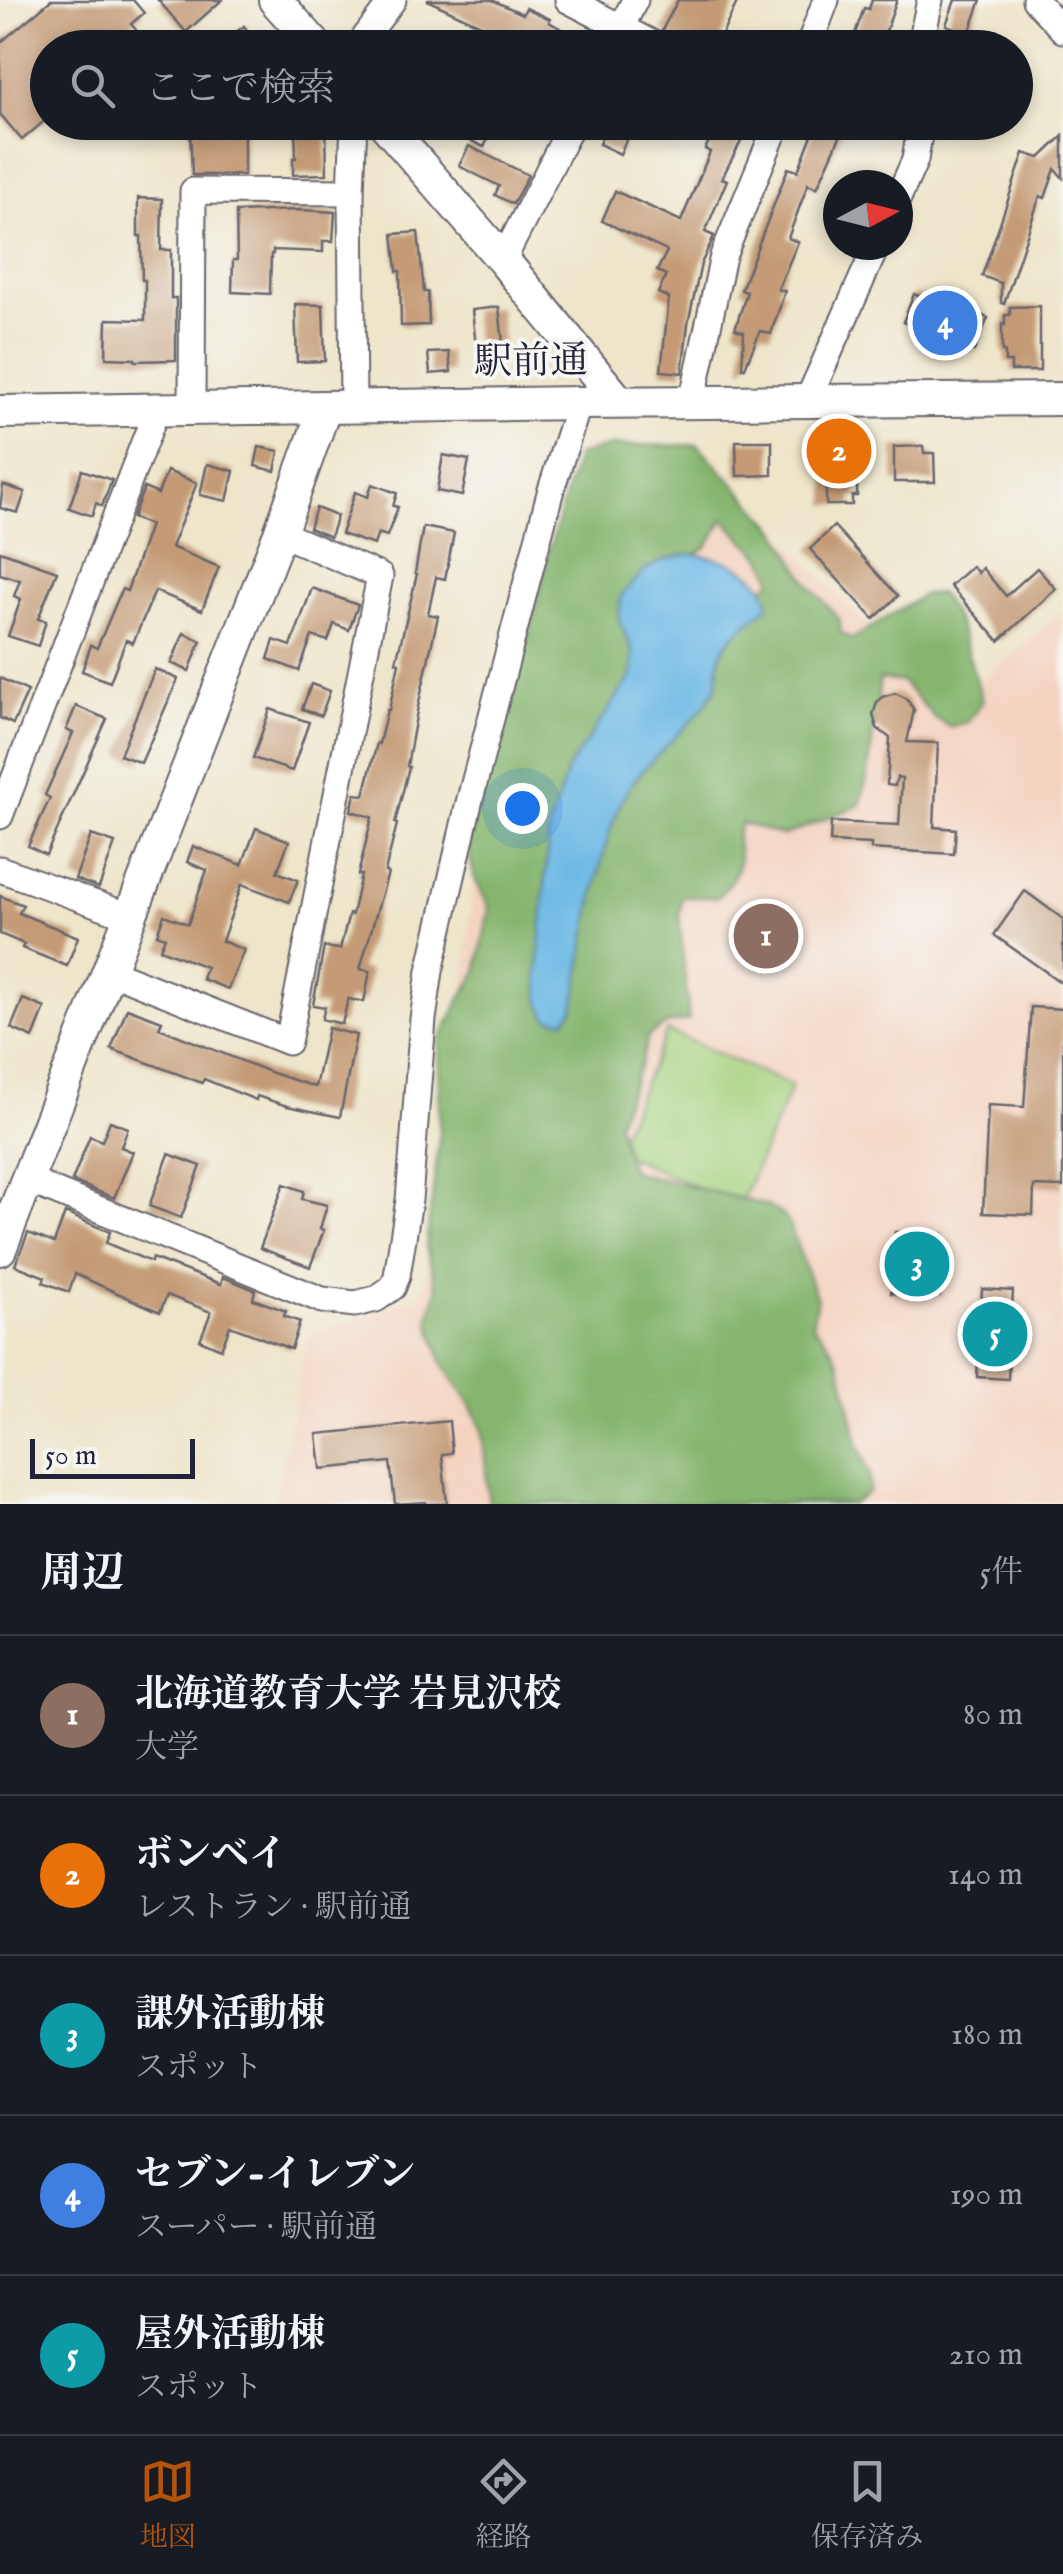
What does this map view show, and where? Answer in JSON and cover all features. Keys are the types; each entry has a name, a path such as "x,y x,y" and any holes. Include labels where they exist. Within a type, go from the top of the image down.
{"street":[{"path":"275,0 302,30"},
{"path":"370,30 393,0"},
{"path":"568,0 606,30"},
{"path":"620,30 635,0"},
{"path":"815,30 826,0"},
{"path":"924,30 930,0"},
{"path":"1037,1 1063,30"},
{"path":"0,1249 280,534 339,406 353,140"},
{"path":"398,140 503,260 618,402"},
{"path":"503,260 564,140"},
{"path":"692,402 723,256 771,140"},
{"path":"911,170 918,140"},
{"path":"192,409 193,191 351,192"},
{"path":"807,402 870,260"},
{"name":"駅前通","path":"0,412 1063,398"},
{"path":"27,1180 322,1300 366,1302 386,1294 392,1287 398,1276 406,1224 430,971 469,803 540,532 579,402"},
{"path":"0,816 157,409"},
{"path":"109,970 288,1042 380,576 280,534"},
{"path":"0,869 129,916"}],"shaded area":[{"path":"698,445 947,712 1063,611 1063,1504 274,1504 308,1335 420,1296 439,1233 475,871 585,447"}],"green space":[{"path":"698,445 777,530 808,583 840,620 841,633 852,639 923,595 940,593 958,623 983,701 968,722 949,727 934,717 902,682 880,679 860,805 783,836 741,823 735,874 718,897 682,897 679,915 689,1020 667,1024 648,1036 617,1122 631,1171 765,1205 784,1216 817,1299 812,1325 840,1363 858,1443 870,1474 869,1492 852,1504 489,1504 482,1429 443,1364 429,1320 437,1289 426,1247 439,1141 439,1043 477,973 489,908 474,876 467,844 523,660 577,456 610,446","holes":["724,519 759,554 772,581 755,592 605,815 638,651 662,576 707,547"]},
{"path":"667,1031 792,1086 739,1206 614,1150"}],"water":[{"path":"688,554 726,561 750,574 766,593 769,606 725,646 716,687 706,704 643,770 621,801 602,857 574,1009 564,1021 548,1018 540,1003 538,977 549,829 567,770 633,674 633,651 619,620 621,596 645,570"}],"building":[{"path":"51,0 133,0 144,13 131,24 136,30 30,30 30,133 22,140 0,114 0,43"},
{"path":"158,0 222,0 188,30"},
{"path":"427,0 492,0 523,14 526,8 563,30 491,30"},
{"path":"678,0 738,0 724,30 662,30"},
{"path":"872,0 897,0 886,30 856,30 864,8 869,9"},
{"path":"955,0 981,0 970,30 946,25"},
{"path":"1063,136 1063,178 1055,169 1045,198 1040,196 1004,304 1001,303 1001,283 982,276 1024,153 1040,158"},
{"path":"191,140 244,140 244,175 192,175"},
{"path":"295,140 326,140 327,174 293,175"},
{"path":"469,140 487,140 484,147"},
{"path":"601,140 626,140 620,154 599,144"},
{"path":"710,140 742,140 722,178 727,180 705,232 714,236 701,264 682,373 661,371 669,298 658,293 666,275 657,271 667,251 602,221 615,191 681,221 710,152 705,149"},
{"path":"810,140 839,140 817,188 808,184 788,238 798,242 778,289 785,291 771,334 760,331 742,368 744,332 735,329 747,292 741,290 788,168 798,171"},
{"path":"469,146 528,175 513,204 495,195 499,186 459,166"},
{"path":"138,198 162,199 161,250 171,250 176,360 106,358 107,319 145,320"},
{"path":"236,212 335,212 333,241 323,241 323,252 273,250 270,294 232,292 233,260 237,260"},
{"path":"418,232 429,325 401,326 400,271 393,234"},
{"path":"914,294 964,314 966,309 988,318 974,351 903,322"},
{"path":"295,304 323,305 325,361 297,362"},
{"path":"1040,306 1040,371 1011,371 1011,362 1005,362 1002,352 1005,315 1010,315 1010,307"},
{"path":"499,307 503,343 476,346 472,310"},
{"path":"449,352 451,372 430,374 428,353"},
{"path":"826,438 858,438 857,496 852,496 852,505 826,505"},
{"path":"736,441 772,441 772,475 737,476"},
{"path":"923,446 924,453 934,453 935,482 894,482 894,447"},
{"path":"259,447 279,451 275,471 255,466"},
{"path":"443,455 469,460 462,496 437,491"},
{"path":"207,464 234,471 227,501 200,495"},
{"path":"82,470 112,480 102,506 96,503 92,516 69,508"},
{"path":"167,471 197,483 171,547 219,567 202,610 155,591 133,643 126,640 110,682 82,671 91,645 97,648 122,589 127,591 150,525 132,518 144,488 158,494"},
{"path":"372,484 397,493 393,506 398,507 387,536 378,533 374,545 341,534 355,492 368,497"},
{"path":"3,485 25,492 18,513 0,508"},
{"path":"316,508 337,516 330,537 309,528"},
{"path":"834,526 898,596 874,619 810,549"},
{"path":"423,527 454,533 445,579 436,577 428,614 438,616 385,872 388,873 360,969 370,971 364,1002 348,999 342,1024 322,1019 325,1007 313,1005 324,947 340,949 349,914 352,915 372,817 351,811 355,794 364,795 389,710"},
{"path":"0,551 57,571 38,619 46,621 38,646 8,636 21,599 14,596 20,580 0,574"},
{"path":"972,566 978,573 982,568 1006,596 1037,568 1056,589 999,641 950,586"},
{"path":"312,588 358,605 349,630 334,624 328,641 312,636 299,671 268,659 274,640 291,646"},
{"path":"184,633 201,641 189,671 171,663"},
{"path":"155,669 178,679 141,763 120,755"},
{"path":"0,678 28,691 13,724 0,718"},
{"path":"311,684 330,691 321,716 302,709"},
{"path":"895,693 907,699 914,710 907,742 938,743 934,827 956,829 954,854 871,849 871,844 830,842 831,822 899,825 902,778 897,777 895,786 887,785 890,738 877,728 873,715 882,697"},
{"path":"76,706 107,719 46,855 28,846 50,798 45,795 73,733 66,730"},
{"path":"270,709 309,722 292,771 253,758"},
{"path":"256,828 289,841 277,872 298,880 289,902 242,884 222,941 244,950 228,989 202,979 206,967 160,949 165,937 157,934 164,915 188,924 207,870 187,862 193,846 242,865"},
{"path":"91,835 115,843 99,888 75,879"},
{"path":"1025,891 1063,919 1063,984 994,935"},
{"path":"0,896 23,905 19,913 78,937 67,966 22,948 24,944 0,934"},
{"path":"23,999 45,1008 33,1038 11,1028"},
{"path":"1031,1007 1063,1009 1063,1187 1034,1186 1033,1215 983,1213 988,1105 1024,1107"},
{"path":"127,1008 162,1021 159,1028 315,1087 328,1028 356,1035 340,1117 257,1096 256,1100 111,1049"},
{"path":"110,1121 128,1128 121,1147 133,1152 114,1198 72,1181 90,1136 102,1141"},
{"path":"169,1154 201,1166 181,1218 149,1206"},
{"path":"284,1184 304,1191 302,1199 327,1205 320,1229 324,1230 310,1267 260,1248"},
{"path":"65,1213 110,1232 106,1243 151,1262 152,1258 221,1284 223,1277 255,1290 253,1299 286,1311 284,1316 300,1322 291,1349 230,1326 221,1349 200,1340 211,1312 167,1295 160,1312 75,1274 69,1292 15,1265 28,1233 54,1243"},
{"path":"895,1232 943,1234 940,1296 891,1293"},
{"path":"982,1289 1013,1291 1008,1379 977,1377"},
{"path":"449,1421 452,1453 442,1454 447,1504 395,1504 390,1462 321,1469 317,1434"}],"place":[{"name":"セブン-イレブン","path":"945,323"},
{"name":"ボンベイ","path":"839,451"},
{"name":"北海道教育大学 岩見沢校","path":"766,936"},
{"name":"課外活動棟","path":"917,1264"},
{"name":"屋外活動棟","path":"995,1334"}]}
